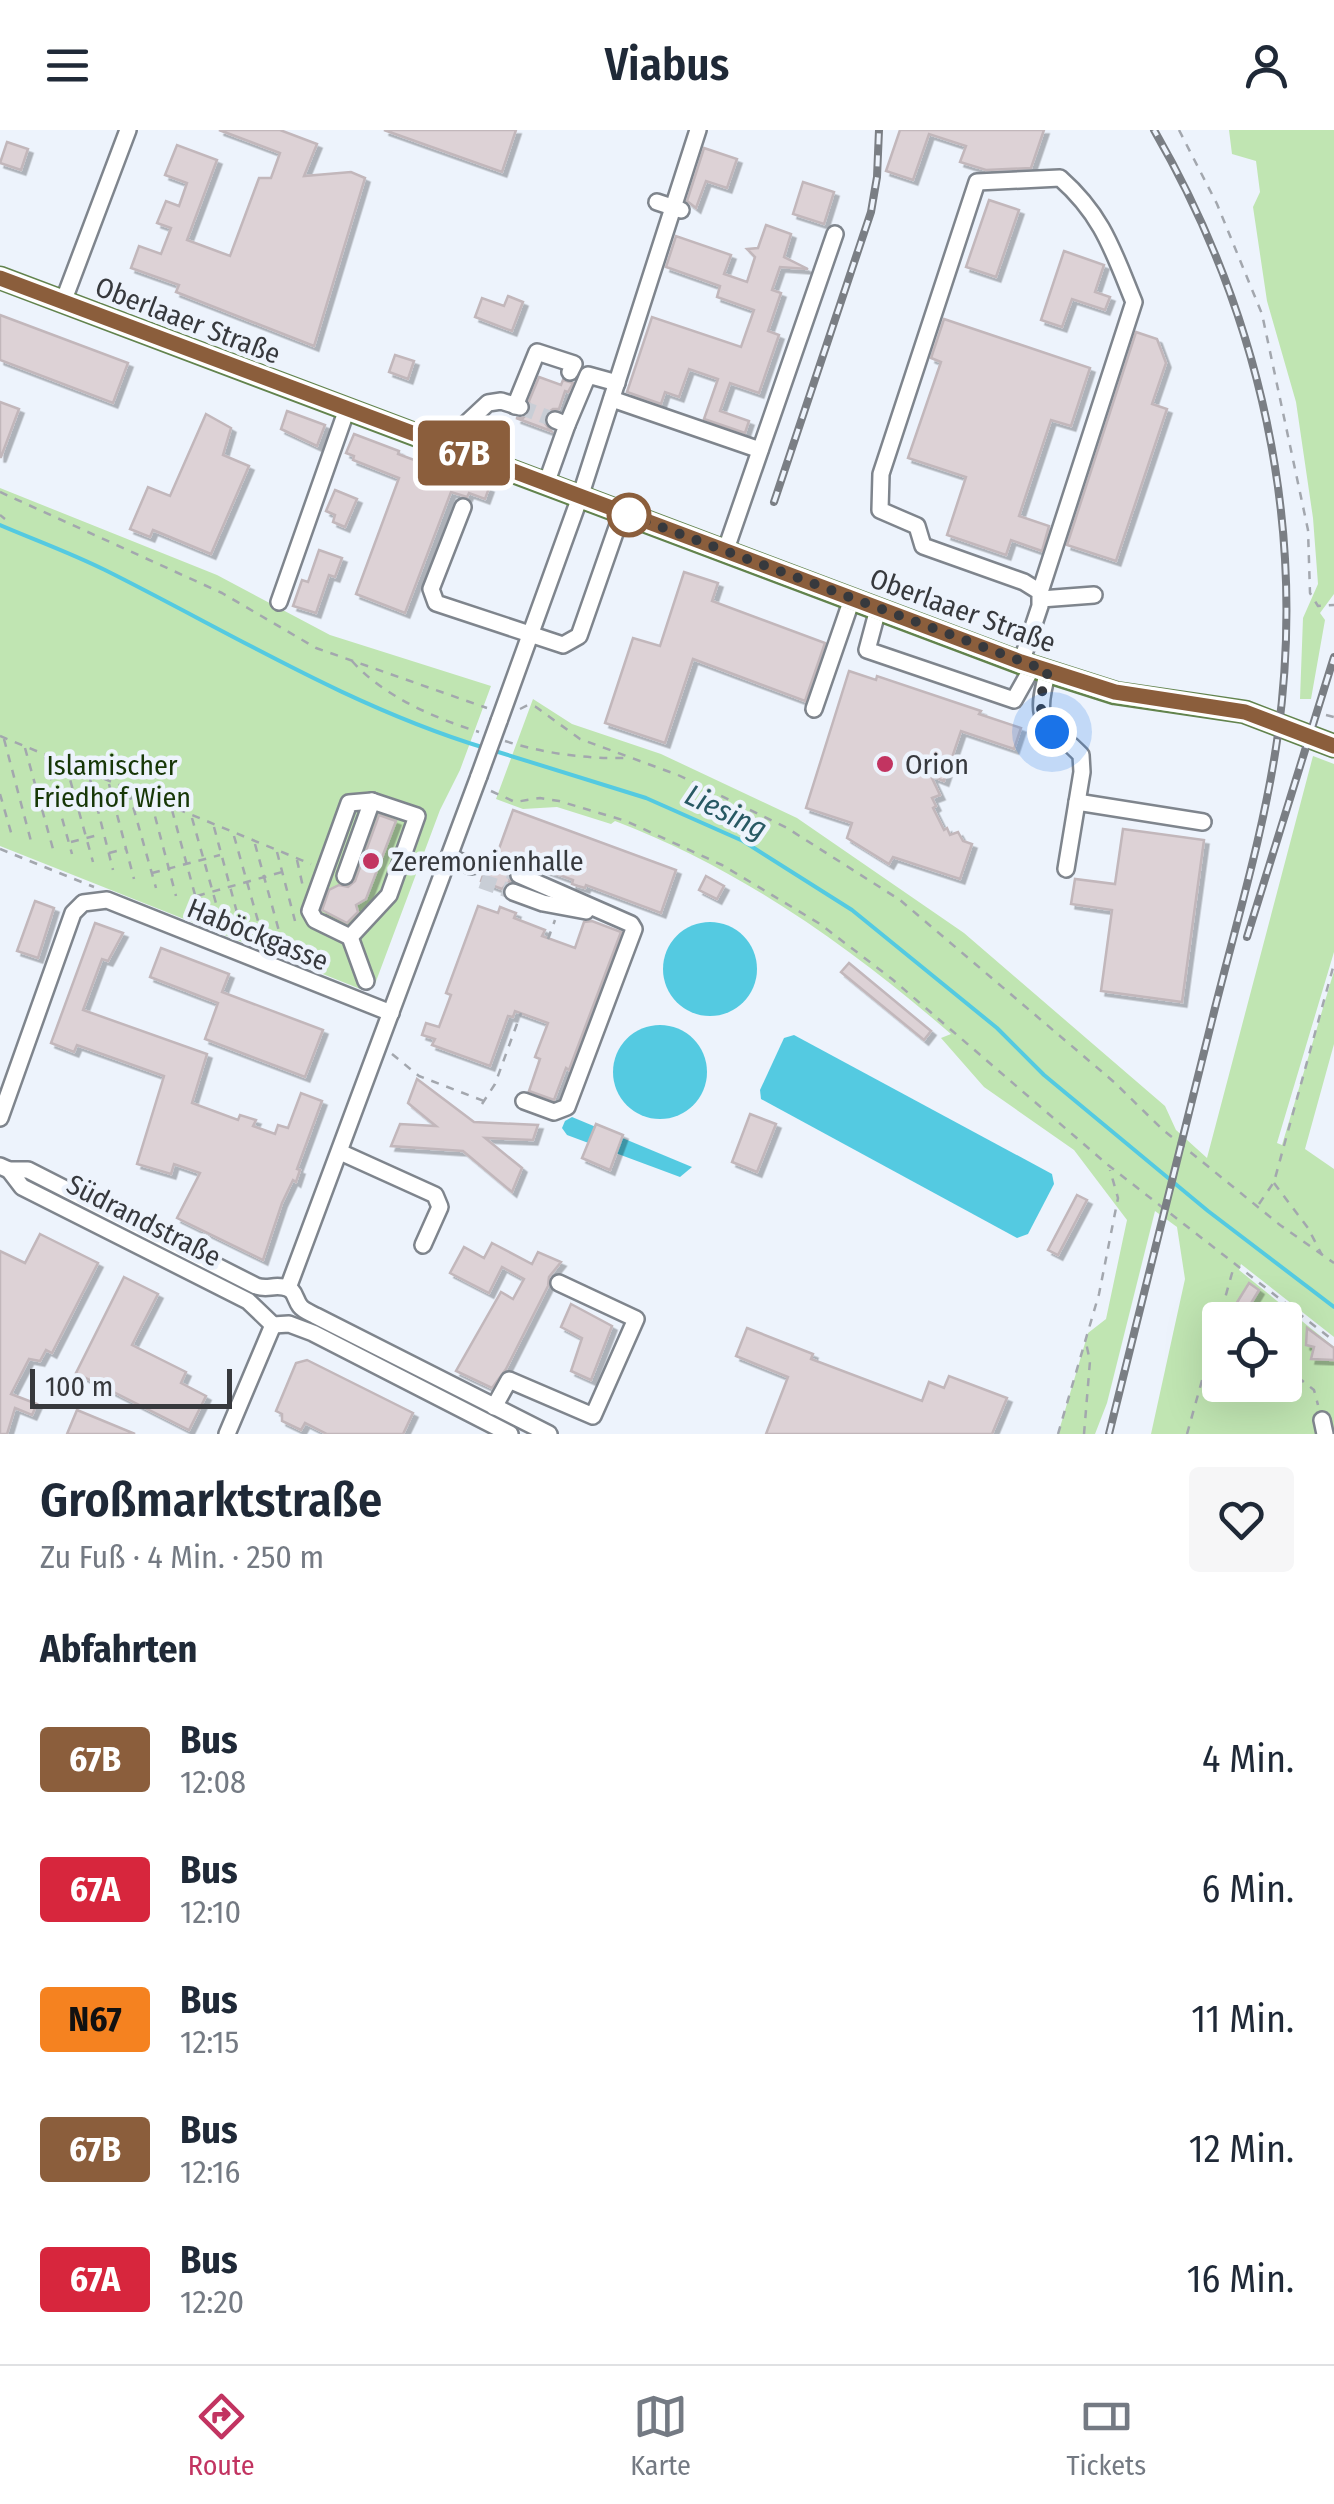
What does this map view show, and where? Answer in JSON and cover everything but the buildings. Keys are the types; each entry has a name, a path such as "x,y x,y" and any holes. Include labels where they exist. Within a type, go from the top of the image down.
{"main road":[{"name":"Oberlaaer Straße","path":"0,278 1034,667 1115,692 1245,712 1334,746"}],"street":[{"path":"63,302 128,130"},
{"path":"288,1288 580,497 670,207 698,130"},
{"path":"1066,869 1081,755 1052,732 1042,716 1034,667 1040,596 1134,302 1106,234 1085,200 1060,178 977,182 881,474 880,510 916,526 923,546 1024,582 1040,596 1094,595"},
{"path":"725,552 835,234"},
{"path":"443,445 488,404 501,401 518,406 537,352 574,364 570,372"},
{"path":"546,484 561,422 588,375 614,391 760,450"},
{"path":"279,602 347,409"},
{"path":"463,506 431,589 432,598 436,603 563,645 579,636 622,513"},
{"path":"814,709 852,599"},
{"path":"878,609 867,650 1014,700 1034,667"},
{"path":"345,876 372,801"},
{"path":"350,937 389,895 417,816 372,801 349,803 323,868 310,911 315,920 350,937 366,981"},
{"path":"1077,802 1203,822"},
{"path":"449,857 479,865 481,881"},
{"path":"519,875 632,924 634,932 567,1107 554,1112 524,1100"},
{"path":"512,892 543,904 605,914"},
{"name":"Haböckgasse","path":"0,1118 73,913 84,902 108,900 391,1013"},
{"path":"340,1152 435,1195 440,1207 423,1245"},
{"name":"Südrandstraße","path":"4,1168 35,1174 268,1290"},
{"name":"Südrandstraße","path":"4,1168 22,1187 248,1301 281,1324 510,1434"},
{"path":"494,1407 509,1380 593,1416 636,1318 559,1284"},
{"path":"227,1434 281,1324 298,1316 300,1306 297,1296 288,1288 278,1287 268,1290 260,1311"},
{"path":"300,1306 549,1434"}],"path":[{"path":"1179,130 1218,204 1262,314 1308,530 1310,593 1318,606 1334,605"},
{"path":"0,492 222,593 316,648 478,706"},
{"path":"0,515 5,519"},
{"path":"532,705 580,739 678,775 772,820 900,900 1114,1082 1162,1129 1334,1263"},
{"path":"1326,714 1334,716"},
{"path":"2,737 323,868"},
{"path":"2,737 32,845"},
{"path":"24,746 53,849"},
{"path":"45,755 72,854"},
{"path":"66,764 93,862"},
{"path":"89,774 113,870"},
{"path":"477,780 516,802 540,798 559,801 626,821 722,865 857,951 1108,1166 1334,1341"},
{"path":"109,782 134,879"},
{"path":"129,790 156,888"},
{"path":"0,794 12,836"},
{"path":"150,800 176,896"},
{"path":"171,808 198,906"},
{"path":"192,817 219,914"},
{"path":"214,826 238,920"},
{"path":"69,842 104,834"},
{"path":"234,834 260,928"},
{"path":"255,842 282,942"},
{"path":"109,853 126,848"},
{"path":"0,849 96,887"},
{"path":"276,851 295,921"},
{"path":"152,874 221,855"},
{"path":"296,859 304,892"},
{"path":"195,896 282,872"},
{"path":"1258,1205 1274,1182 1334,964"},
{"path":"392,1054 419,1076 483,1102 495,1084 521,1013"},
{"path":"1058,1434 1086,1342 1118,1198 1108,1166"},
{"path":"1274,1182 1323,1256"},
{"path":"1225,1302 1235,1264"},
{"path":"1084,1434 1090,1362 1086,1342"},
{"path":"1302,1380 1314,1390 1324,1427"},
{"path":"1187,1434 1202,1382"}],"green space":[{"path":"1229,130 1334,130 1334,594 1320,613 1325,620 1311,699 1300,699 1303,618 1318,584 1313,518 1296,402 1267,301 1253,207 1260,192 1256,161 1232,154"},
{"name":"Islamischer Friedhof Wien","path":"0,488 217,575 330,635 491,686 375,984 363,990 0,846"},
{"path":"533,699 572,724 661,754 797,818 964,933 1165,1106 1176,1130 1207,1158 1313,756 1334,764 1334,952 1277,1143 1282,1145 1334,971 1334,1044 1305,1149 1334,1169 1334,1337 1302,1312 1302,1302 1289,1302 1241,1264 1239,1270 1278,1302 1202,1302 1202,1402 1302,1402 1302,1321 1334,1347 1334,1434 1151,1434 1185,1279 1177,1227 1155,1211 1107,1403 1095,1434 1058,1434 1088,1333 1106,1319 1127,1220 1074,1150 984,1087 941,1038 951,1034 873,970 750,886 615,821 611,824 557,807 523,809 496,799"}],"water":[{"path":"710,922 728,925 743,936 754,951 754,987 743,1002 728,1013 710,1016 692,1013 677,1002 666,987 663,969 666,951 677,936 692,925"},
{"path":"660,1025 678,1028 693,1039 704,1054 704,1090 693,1105 678,1116 660,1119 642,1116 627,1105 616,1090 613,1072 616,1054 627,1039 642,1028"},
{"path":"794,1035 1052,1174 1054,1184 1028,1234 1017,1238 761,1099 760,1090 784,1038"},
{"path":"572,1117 692,1167 680,1177 567,1135 562,1128"}],"waterway":[{"name":"Liesing","path":"0,525 105,570 386,712 485,748"},
{"name":"Liesing","path":"495,751 646,798 743,841 852,910 997,1028 1044,1075 1208,1211 1334,1307"}],"tunnel":[{"path":"520,407 555,420"},
{"path":"487,863 519,875"},
{"path":"481,881 513,892"}],"railway":[{"path":"774,502 871,212 879,130"},
{"path":"1109,1434 1258,838 1273,769 1285,655 1286,576 1267,422 1222,272 1191,200 1154,130"},
{"path":"1247,937 1334,657"}],"bus line":[{"name":"67B","path":"0,278 1021,662 1115,692 1245,712 1334,746"}],"place":[{"name":"Orion","path":"885,764"},
{"name":"Zeremonienhalle","path":"371,861"}],"route":[{"path":"629,515 1048,671 1040,701 1042,716 1052,732"}]}
